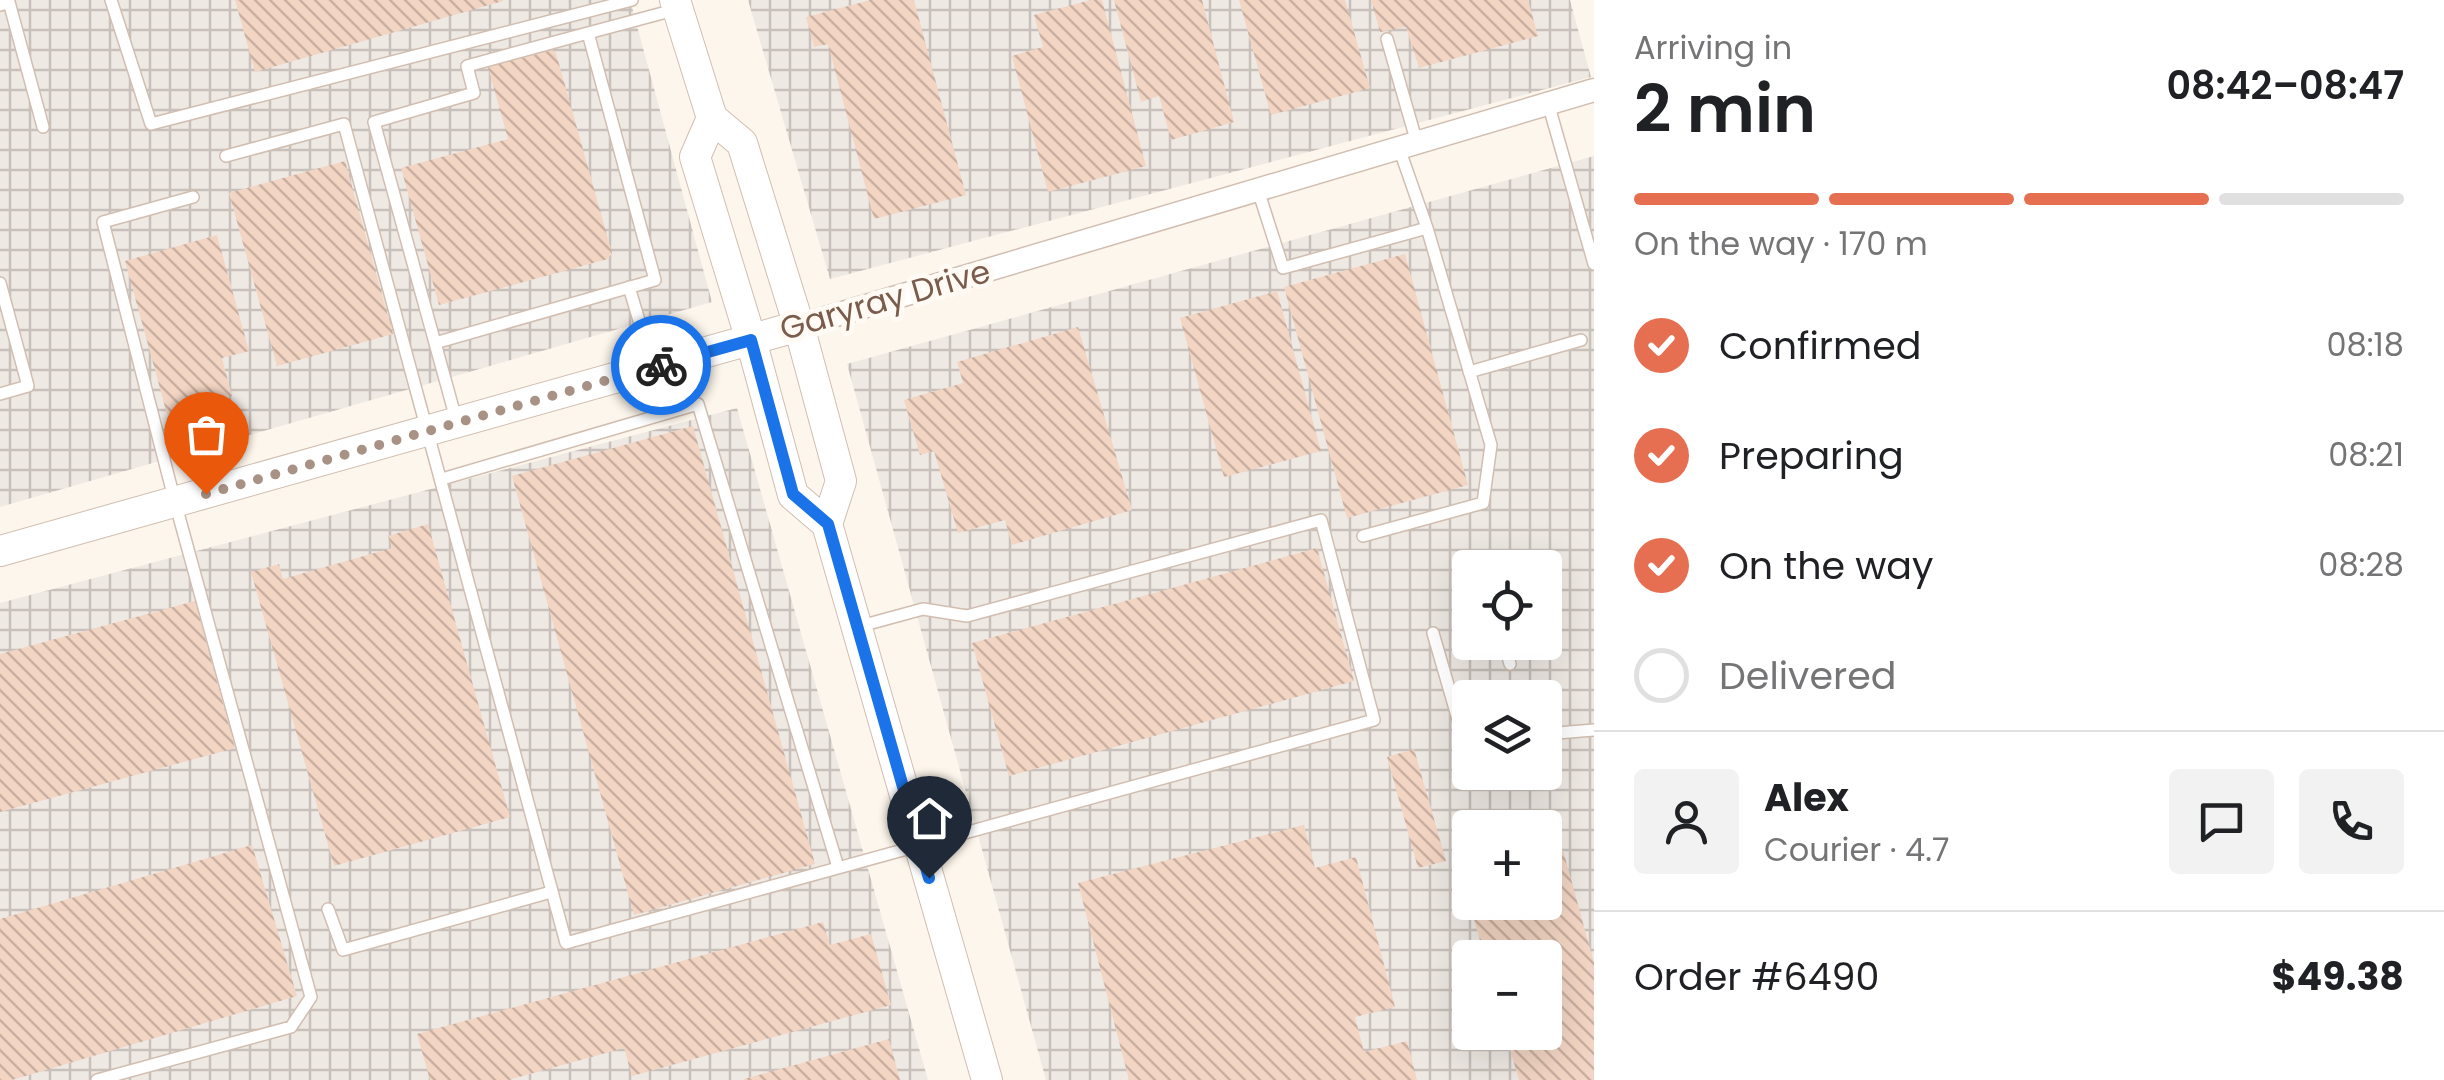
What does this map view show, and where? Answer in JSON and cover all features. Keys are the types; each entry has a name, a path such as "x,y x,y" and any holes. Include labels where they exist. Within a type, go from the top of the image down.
{"street":[{"path":"677,5 712,118 742,143 799,326 840,480 828,524 987,1080"},
{"name":"Garyray Drive","path":"0,552 751,340 1594,90"},
{"path":"712,118 695,157 793,494 828,524"}],"lane":[{"path":"110,0 150,124 632,0"},
{"path":"0,4 9,2 43,128"},
{"path":"458,423 374,122 474,94 467,66 588,34 677,5"},
{"path":"436,343 654,280 588,34"},
{"path":"1363,536 1483,503 1491,445 1426,228 1388,39"},
{"path":"1548,104 1594,264"},
{"path":"226,156 344,124 566,942 1374,720 1320,520 967,616 923,609 857,627"},
{"path":"1258,190 1283,268 1426,228"},
{"path":"97,1080 291,1027 311,997 175,502 103,222 193,197"},
{"path":"0,283 28,386 0,394"},
{"path":"630,286 653,368"},
{"path":"1469,372 1581,340"},
{"path":"442,479 698,404 838,867"},
{"path":"1433,633 1452,699"},
{"path":"1509,660 1510,664"},
{"path":"1562,733 1594,730"},
{"path":"328,909 343,950 552,892"}],"shaded area":[{"path":"0,0 630,0 712,302 0,507"},
{"path":"748,0 1570,0 1591,77 830,279"},
{"path":"1594,156 1594,1080 1046,1080 847,364"},
{"path":"737,408 928,1080 0,1080 0,603"}],"building":[{"path":"235,0 503,0 503,1 255,72"},
{"path":"871,0 914,0 966,195 874,219 828,44 814,47 806,17"},
{"path":"1102,0 1146,166 1048,192 1012,56 1043,47 1034,15"},
{"path":"1114,0 1202,0 1234,122 1171,140 1159,96 1141,102"},
{"path":"1239,0 1345,0 1370,88 1271,115"},
{"path":"1371,0 1528,0 1538,36 1419,68 1406,27 1380,32"},
{"path":"552,50 612,253 608,259 439,305 401,168 508,139 488,67"},
{"path":"345,161 393,334 277,366 229,193"},
{"path":"217,235 249,351 222,358 232,396 167,414 125,261"},
{"path":"1405,254 1468,485 1347,518 1284,287"},
{"path":"1277,291 1321,451 1224,477 1180,318"},
{"path":"1078,327 1132,510 1012,545 1005,520 958,533 934,451 920,455 904,400 963,383 957,362"},
{"path":"693,426 815,864 634,915 512,476"},
{"path":"428,524 510,817 334,866 251,572 279,564 283,579 392,548 388,536"},
{"path":"1317,548 1354,681 1009,776 972,643"},
{"path":"195,601 235,748 0,812 0,654"},
{"path":"1414,749 1446,861 1418,868 1387,757"},
{"path":"1304,825 1315,868 1356,857 1395,1007 1355,1017 1364,1052 1407,1041 1417,1080 1129,1080 1078,883"},
{"path":"252,845 297,996 12,1080 0,1080 0,919"},
{"path":"1562,850 1594,963 1594,1080 1519,1080 1510,1050 1562,1050 1562,940 1480,940 1474,920 1562,920"},
{"path":"823,922 830,945 871,934 891,1005 632,1076 624,1048 508,1080 430,1080 417,1034"},
{"path":"889,1039 900,1080 744,1080 744,1079"}],"way so far":[{"path":"206,494 661,365"}],"route":[{"path":"661,365 751,340 793,494 828,524 929,878"}]}
